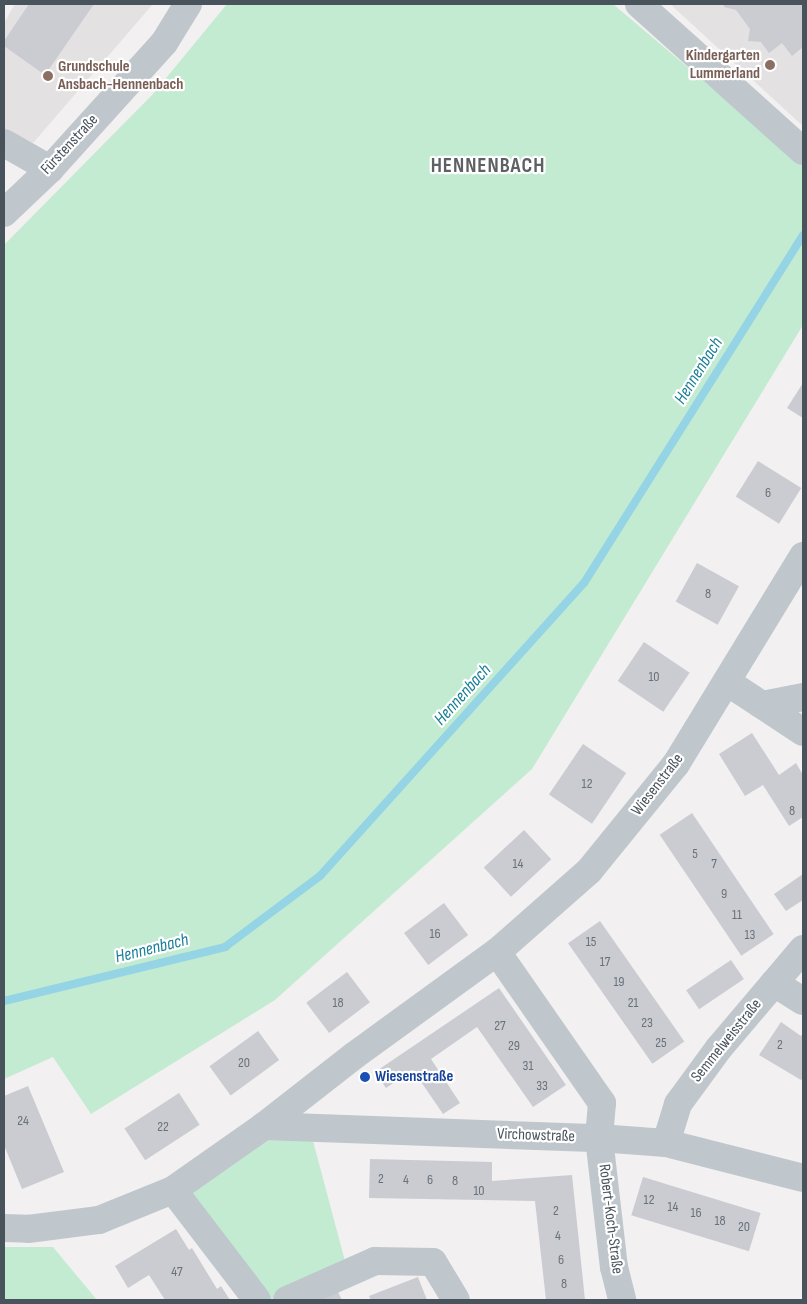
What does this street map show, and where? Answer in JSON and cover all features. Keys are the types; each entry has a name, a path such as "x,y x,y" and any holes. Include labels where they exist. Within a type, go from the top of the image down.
{"street":[{"name":"Fürstenstraße","path":"4,212 50,169 164,43 188,4"},
{"path":"639,4 803,151"},
{"path":"4,143 50,169"},
{"name":"Wiesenstraße","path":"4,1228 28,1229 99,1220 172,1190 264,1126 355,1055 497,952 589,871 676,764 728,682 803,556"},
{"path":"728,682 803,732"},
{"path":"762,706 803,697"},
{"name":"Semmelweisstraße","path":"666,1143 678,1104 720,1048 803,949"},
{"name":"Robert-Koch-Straße","path":"497,952 602,1103 599,1138 614,1267 622,1300"},
{"path":"774,983 803,1001"},
{"name":"Virchowstraße","path":"264,1126 599,1138 666,1143 803,1178"},
{"path":"172,1190 257,1300"},
{"path":"287,1300 375,1261 433,1262 456,1300"}],"shaded area":[{"name":"Grundschule Ansbach-Hennenbach","path":"15,4 153,4 33,143 4,129 4,23"},
{"name":"Kindergarten Lummerland","path":"670,4 803,4 803,126"}],"green space":[{"path":"227,4 613,4 803,165 803,325 532,769 275,1000 91,1114 53,1057 4,1079 4,245 153,94"},
{"path":"267,1137 313,1141 345,1261 271,1299 180,1198"},
{"path":"4,1247 53,1247 97,1300 4,1300"}],"building":[{"path":"29,4 94,4 45,75 4,46 4,41"},
{"path":"724,4 803,4 803,47 792,56 782,43 769,53 761,42 748,41 750,29 736,10 724,7"},
{"path":"803,383 803,418 787,408"},
{"path":"758,461 801,488 779,524 736,497"},
{"path":"697,563 739,586 718,625 676,601"},
{"path":"644,642 690,673 663,712 618,681"},
{"path":"752,733 779,775 796,763 803,775 803,817 789,826 763,785 745,796 719,754"},
{"path":"583,744 626,773 592,824 549,795"},
{"path":"692,813 774,934 741,956 660,835"},
{"path":"524,830 551,859 511,897 484,868"},
{"path":"803,874 803,900 786,911 774,894"},
{"path":"444,903 468,935 428,965 404,933"},
{"path":"600,921 684,1041 652,1064 568,943"},
{"path":"731,960 744,979 699,1009 686,990"},
{"path":"347,972 370,1002 329,1033 306,1003"},
{"path":"499,988 566,1085 533,1107 477,1027 431,1059 460,1103 443,1114 413,1070 386,1088 375,1072"},
{"path":"781,1022 801,1036 803,1033 803,1078 801,1080 759,1055"},
{"path":"258,1031 279,1060 231,1095 209,1066"},
{"path":"28,1086 64,1172 22,1189 4,1145 4,1096"},
{"path":"179,1093 200,1125 145,1160 124,1128"},
{"path":"370,1159 492,1162 492,1181 572,1175 585,1300 546,1300 535,1201 369,1198"},
{"path":"643,1177 761,1213 749,1251 631,1215"},
{"path":"176,1229 189,1250 192,1248 217,1289 221,1286 230,1300 165,1300 149,1275 128,1288 115,1266"},
{"path":"418,1277 427,1300 371,1300 369,1296"},
{"path":"336,1288 342,1300 315,1300"}],"waterway":[{"name":"Hennenbach","path":"4,1001 225,947 320,876 584,583 803,235"}],"place":[{"name":"Kindergarten Lummerland","path":"770,65"},
{"name":"Grundschule Ansbach-Hennenbach","path":"48,76"},
{"name":"Wiesenstraße","path":"365,1077"}],"district":[{"name":"HENNENBACH","path":"488,166"}]}
